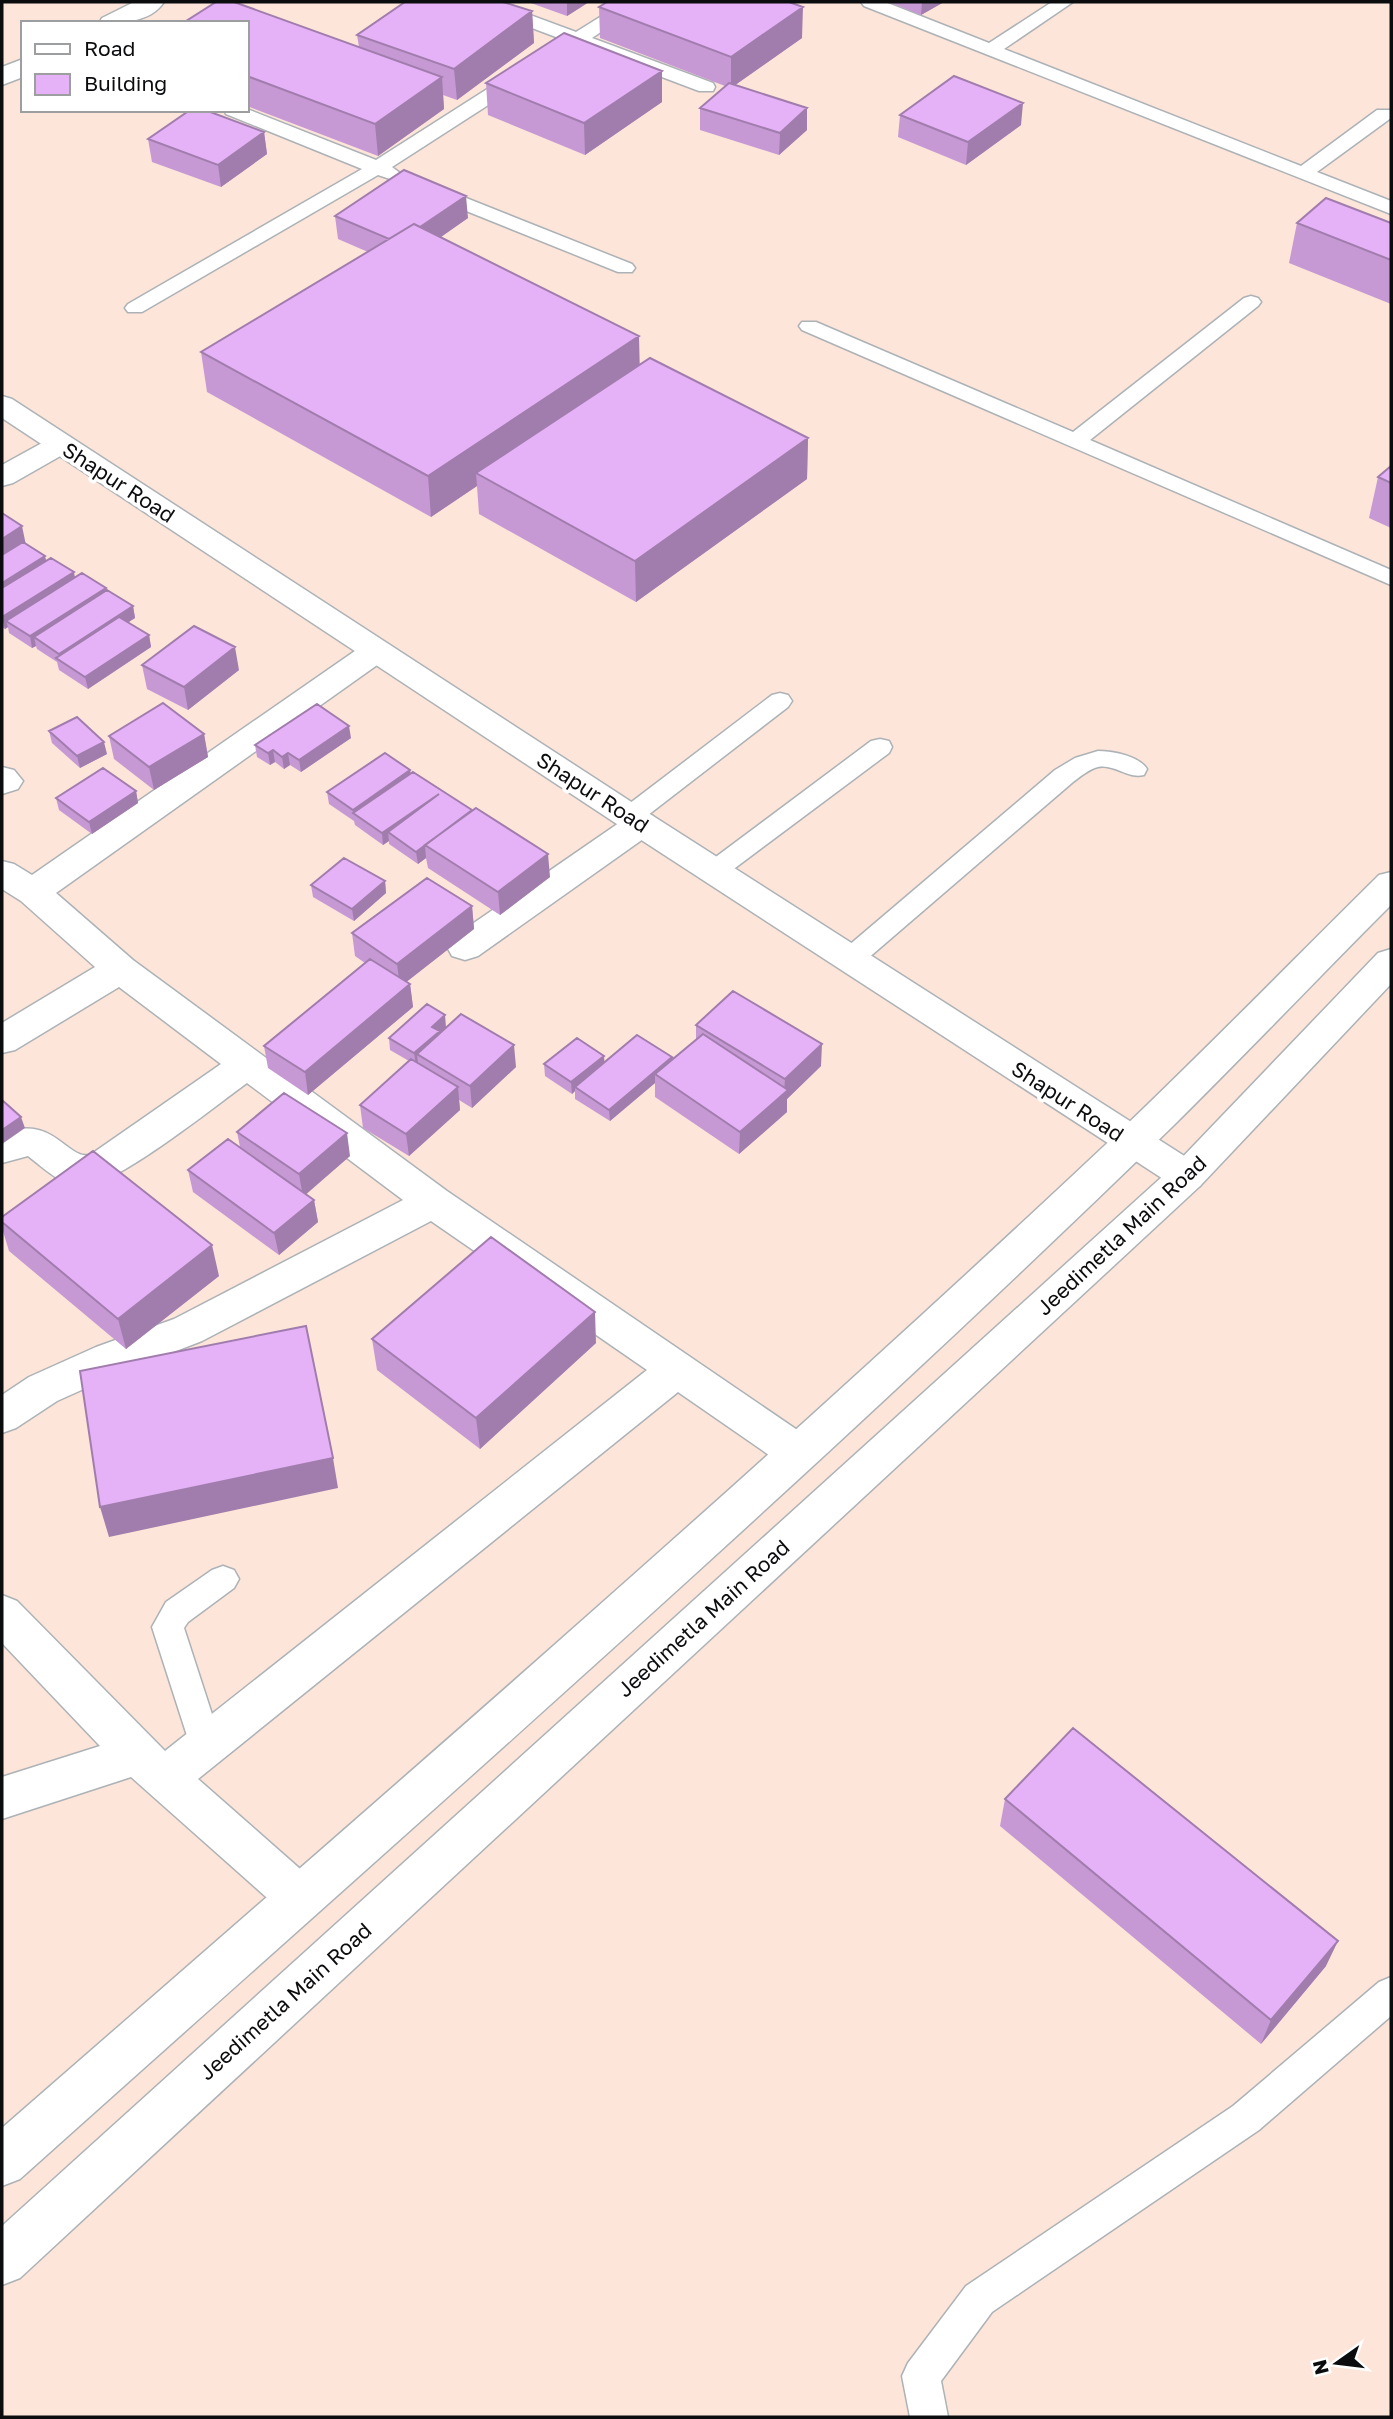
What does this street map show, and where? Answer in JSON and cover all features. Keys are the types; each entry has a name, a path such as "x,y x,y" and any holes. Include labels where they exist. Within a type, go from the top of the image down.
{"street":[{"path":"115,21 152,2"},
{"name":"Shapur Road","path":"2,405 635,820 1187,1176"},
{"path":"2,477 61,444"},
{"path":"376,651 18,882 120,969 433,1202 797,1452"},
{"path":"465,947 635,820"},
{"path":"2,2161 797,1452 1132,1142 1391,884"},
{"name":"Jeedimetla Main Road","path":"2,2260 1187,1176 1391,962"},
{"path":"7,1030 120,969"},
{"path":"2,1149 27,1140 38,1143 68,1169 87,1174 101,1167 247,1064"},
{"path":"2,1416 43,1389 110,1359 188,1330 433,1202"},
{"path":"2,1798 151,1767 206,1745 677,1369"},
{"path":"2,1615 151,1767 300,1898"}],"lane":[{"path":"479,2 706,87"},
{"path":"135,308 377,168 636,2"},
{"path":"870,2 1391,208"},
{"path":"990,50 1064,2"},
{"path":"238,112 625,268"},
{"path":"1302,174 1384,114"},
{"path":"1075,441 1251,302"},
{"path":"809,326 1391,578"},
{"path":"635,820 780,701"},
{"path":"715,871 880,747"},
{"path":"850,959 1029,803 1064,776 1090,759 1113,759 1135,769"},
{"path":"206,1745 168,1627 177,1612 223,1578"},
{"path":"929,2417 921,2376 979,2299 1246,2118 1391,1994"}],"shaded area":[{"path":"2,2 1391,2 1391,2417 2,2417"}],"building":[{"path":"216,2 234,2 442,77 375,124 248,76 248,21 186,21"},
{"path":"405,2 503,2 532,11 454,69 357,35"},
{"path":"607,2 789,2 803,7 731,57 599,7"},
{"path":"564,33 662,71 584,123 486,83"},
{"path":"954,76 1023,103 968,142 900,115"},
{"path":"729,83 807,108 780,133 700,108"},
{"path":"187,112 210,112 264,132 218,165 148,139"},
{"path":"404,170 466,196 420,227 414,224 389,239 335,216"},
{"path":"1326,198 1391,223 1391,260 1297,223"},
{"path":"414,224 639,336 428,476 201,352"},
{"path":"650,358 808,438 635,561 476,473"},
{"path":"1391,466 1391,483 1378,477"},
{"path":"2,513 22,526 2,539"},
{"path":"23,542 45,556 2,583 2,555"},
{"path":"51,558 74,572 2,617 2,588"},
{"path":"82,573 106,588 30,636 6,621"},
{"path":"107,590 133,606 59,654 34,637"},
{"path":"119,617 149,635 85,677 56,658"},
{"path":"194,626 235,647 184,687 142,665"},
{"path":"163,703 204,734 149,767 109,736"},
{"path":"317,704 349,726 299,760 288,753 282,757 273,750 268,753 255,745"},
{"path":"77,717 104,742 77,756 49,731"},
{"path":"385,753 410,770 353,810 327,792"},
{"path":"103,768 136,791 89,822 56,798"},
{"path":"413,772 472,810 416,852 388,832 439,794 382,833 353,813"},
{"path":"476,808 548,854 498,892 425,845"},
{"path":"344,858 385,881 352,909 311,885"},
{"path":"427,878 472,906 397,964 352,933"},
{"path":"370,959 410,984 305,1072 264,1046"},
{"path":"733,991 822,1044 785,1079 696,1025"},
{"path":"427,1004 445,1015 432,1027 440,1031 414,1053 389,1038"},
{"path":"461,1014 514,1045 470,1086 417,1054"},
{"path":"703,1034 788,1090 740,1132 655,1074"},
{"path":"637,1035 672,1057 609,1110 575,1087"},
{"path":"577,1038 604,1056 571,1082 544,1064"},
{"path":"411,1059 458,1087 406,1134 360,1105"},
{"path":"284,1093 347,1133 299,1174 237,1132"},
{"path":"2,1100 21,1117 2,1130"},
{"path":"228,1139 314,1200 274,1233 188,1170"},
{"path":"93,1151 212,1245 118,1319 2,1222 2,1217"},
{"path":"491,1237 595,1312 476,1418 372,1339"},
{"path":"306,1326 333,1458 100,1507 80,1371"},
{"path":"1073,1728 1338,1941 1271,2020 1005,1799"}]}
